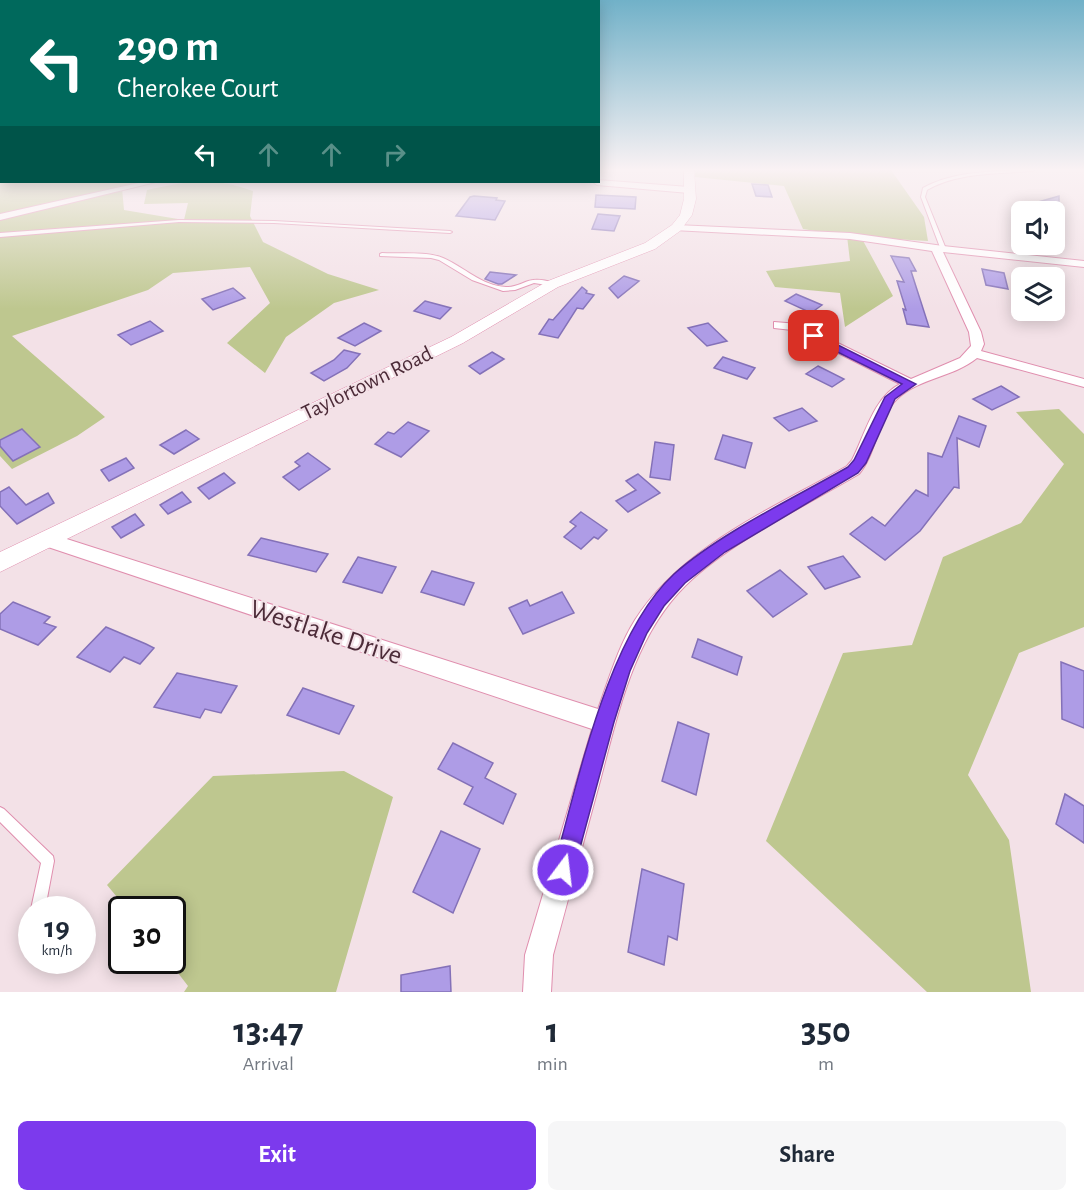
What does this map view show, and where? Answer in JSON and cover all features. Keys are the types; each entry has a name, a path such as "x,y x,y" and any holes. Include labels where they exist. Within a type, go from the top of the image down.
{"street":[{"path":"676,228 684,216"},
{"path":"676,228 850,236 940,249 1084,264"},
{"name":"Taylortown Road","path":"0,563 457,340 553,284 650,246 676,228"},
{"path":"537,992 539,955 605,722 622,671 641,628 680,579 719,548 853,470 859,463 890,397 910,384 953,367 975,352 978,344 975,332 940,249"},
{"path":"778,325 795,327 910,384"},
{"path":"975,352 1084,383"},
{"name":"Westlake Drive","path":"48,540 605,722"}],"lane":[{"path":"929,216 940,249"},
{"path":"0,235 178,220 274,222 450,232"},
{"path":"382,255 430,256 441,259 474,279 503,289 513,288 534,280 553,284"},
{"path":"0,813 48,861 41,896"}],"green space":[{"path":"0,216 162,216 184,220 185,216 250,216 263,242 328,274 379,290 334,303 286,337 265,373 227,343 270,303 250,267 173,273 148,290 12,336 105,417 77,436 12,469 0,456"},
{"path":"797,216 924,216 928,241 861,237 893,296 845,327 840,293 775,287 766,271 850,261 847,236 803,229"},
{"path":"1059,409 1084,434 1084,627 1019,653 968,775 1009,840 1031,992 927,992 766,841 843,653 912,645 943,557 1021,523 1064,464 1016,412"},
{"path":"344,771 393,797 336,992 184,992 188,986 179,974 186,974 186,896 116,896 107,885 213,776"}],"building":[{"path":"459,216 497,216 495,220"},
{"path":"597,216 620,216 614,231 592,229"},
{"path":"891,256 909,258 916,271 911,271 929,327 907,324 903,309 906,310 897,281 904,282"},
{"path":"982,269 1004,273 1008,289 986,285"},
{"path":"490,272 516,275 498,284 485,279"},
{"path":"624,276 639,281 618,298 609,288"},
{"path":"582,287 587,291 586,293 594,295 583,309 577,308 558,338 539,334 549,319 553,320"},
{"path":"233,288 245,298 213,310 202,299"},
{"path":"796,294 822,305 811,313 785,301"},
{"path":"425,301 451,308 440,319 414,311"},
{"path":"150,321 163,331 131,345 118,335"},
{"path":"364,323 381,331 355,346 338,338"},
{"path":"708,323 727,341 707,346 688,328"},
{"path":"344,350 360,354 347,368 324,381 311,373 334,360"},
{"path":"492,352 504,359 480,374 469,366"},
{"path":"723,357 755,368 747,379 714,368"},
{"path":"818,366 844,379 832,387 806,374"},
{"path":"1001,386 1019,397 992,410 973,399"},
{"path":"802,408 817,421 789,431 774,418"},
{"path":"959,416 986,426 979,447 957,438 959,488 954,487 920,531 885,560 850,534 872,517 885,526 916,490 928,496 928,453 942,457"},
{"path":"408,422 429,431 401,457 375,444 388,432 394,434"},
{"path":"22,429 40,447 13,461 0,446 0,440"},
{"path":"186,430 199,439 174,454 160,445"},
{"path":"723,435 752,443 745,468 715,459"},
{"path":"655,442 674,445 670,480 650,477"},
{"path":"308,453 330,469 299,490 283,477 300,466 295,462"},
{"path":"126,458 134,468 109,481 101,470"},
{"path":"224,473 235,483 209,499 198,488"},
{"path":"638,474 660,493 628,512 616,501 636,490 626,481"},
{"path":"9,487 26,505 48,493 54,503 17,524 0,506 0,492"},
{"path":"182,492 191,502 168,514 160,505"},
{"path":"581,512 607,530 598,539 594,537 581,549 564,537 576,526 570,522"},
{"path":"135,514 144,525 121,538 112,527"},
{"path":"261,538 328,554 316,572 248,555"},
{"path":"843,556 860,577 825,589 808,567"},
{"path":"358,557 396,567 382,593 343,582"},
{"path":"780,570 807,594 773,617 747,591"},
{"path":"432,571 474,583 464,605 421,592"},
{"path":"562,592 574,613 523,634 509,608 527,600 530,606"},
{"path":"13,602 50,617 44,623 56,627 38,645 0,629 0,614"},
{"path":"106,627 154,648 140,664 124,657 110,672 77,657"},
{"path":"698,639 742,657 737,675 692,657"},
{"path":"1061,662 1084,671 1084,728 1062,719"},
{"path":"177,673 237,686 221,713 205,709 200,718 154,707"},
{"path":"303,688 354,706 339,734 287,715"},
{"path":"678,722 709,734 696,795 662,781"},
{"path":"453,743 493,763 485,778 516,794 503,824 464,804 473,787 438,769"},
{"path":"1065,794 1084,806 1084,843 1056,824"},
{"path":"441,831 480,849 453,913 413,892"},
{"path":"642,869 684,884 677,940 668,936 664,965 628,952"},
{"path":"450,966 451,992 401,992 401,975"}],"route":[{"path":"563,870 605,722 622,671 641,628 659,602 680,579 719,548 853,470 859,463 890,397 910,384 814,336"}]}
